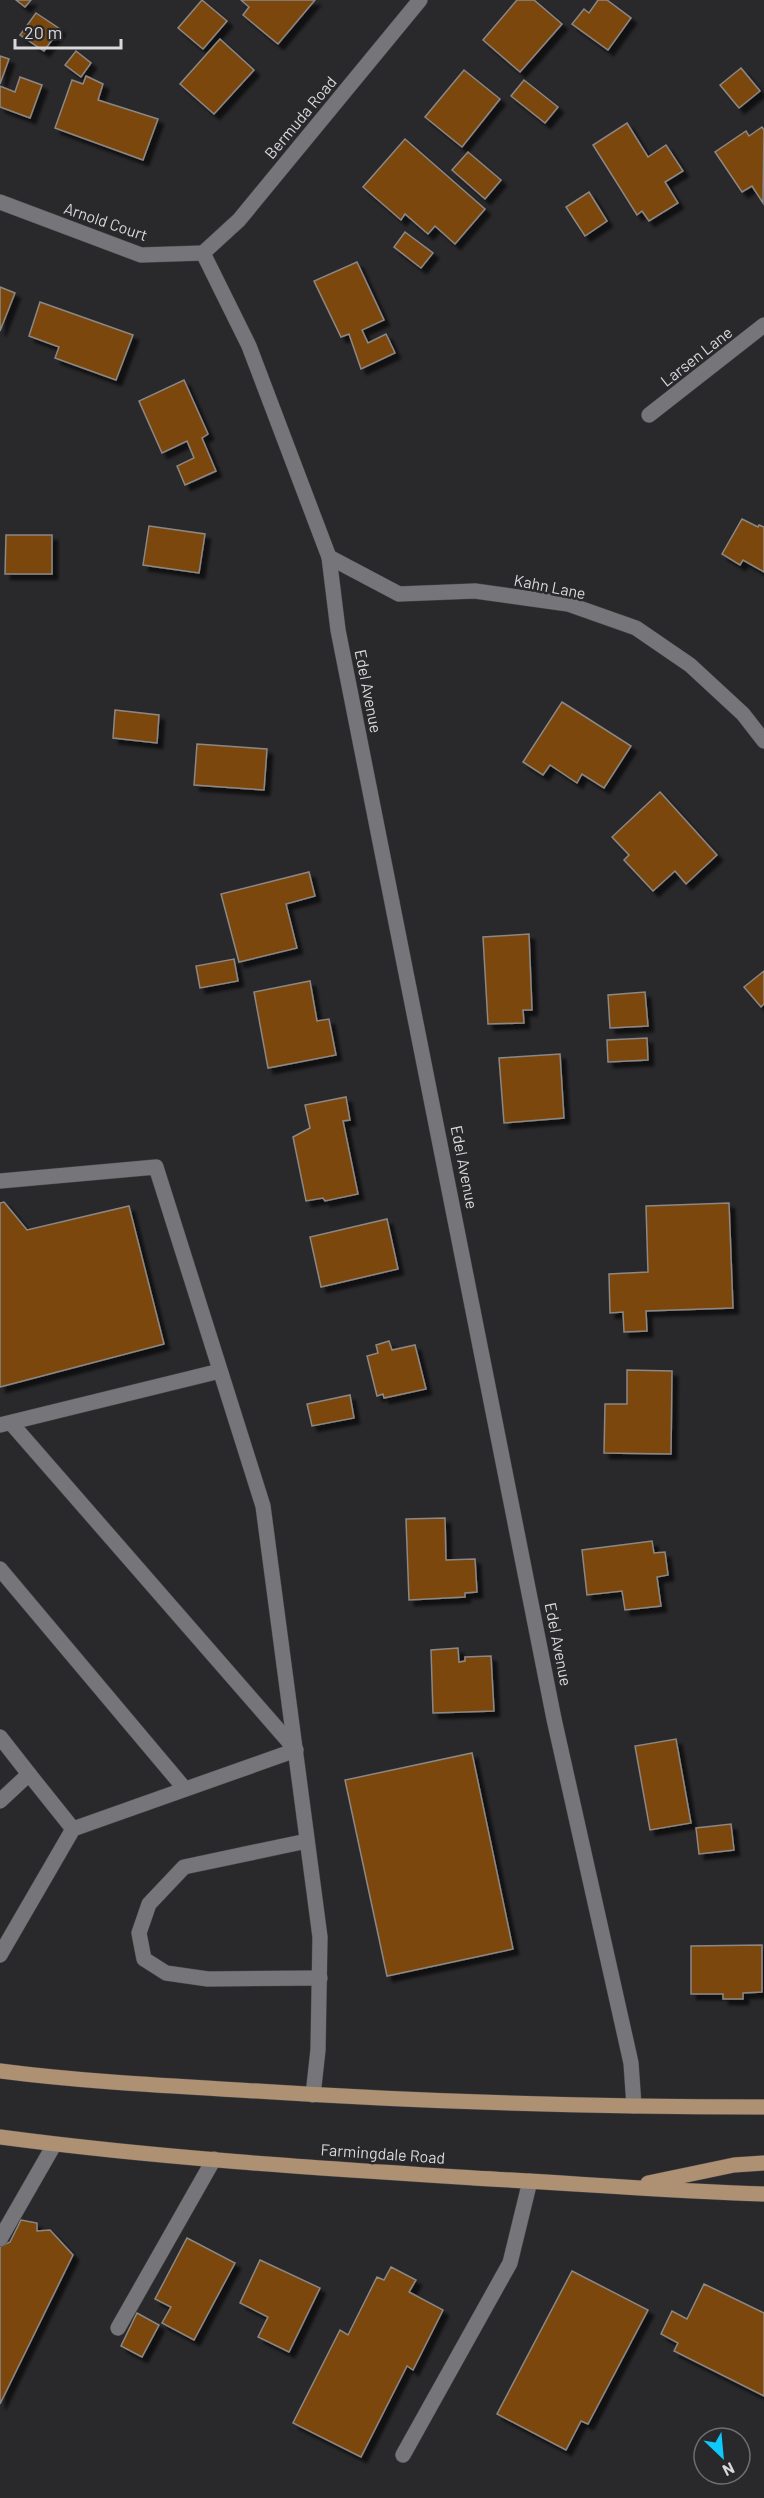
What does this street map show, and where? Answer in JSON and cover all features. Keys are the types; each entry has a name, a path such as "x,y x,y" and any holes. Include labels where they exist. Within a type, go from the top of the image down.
{"main road":[{"path":"0,2071 123,2083 313,2095 634,2106 764,2107"},
{"name":"Farmingdale Road","path":"0,2137 54,2145 214,2159 628,2188 764,2194"},
{"path":"628,2188 734,2165 764,2163"}],"street":[{"name":"Bermuda Road","path":"203,253 239,219 420,0"},
{"name":"Arnold Court","path":"0,202 141,255 203,253"},
{"name":"Edel Avenue","path":"203,253 249,346 329,557 341,642 555,1719 632,2063 634,2106"},
{"name":"Larsen Lane","path":"650,415 764,325"},
{"name":"Kahn Lane","path":"329,557 399,594 475,591 568,604 636,628 690,665 743,714 764,741"},
{"path":"0,1181 156,1167 263,1506 320,1936 318,2050 313,2095"},
{"path":"220,1371 6,1424 296,1750"},
{"path":"0,1569 185,1789"},
{"path":"0,1737 74,1828"},
{"path":"0,1955 74,1828 296,1750"},
{"path":"0,1801 29,1774"},
{"path":"308,1841 184,1868 149,1904 139,1933 144,1959 166,1972 208,1979 320,1978"},
{"path":"0,2239 54,2145"},
{"path":"118,2328 214,2159"},
{"path":"403,2455 510,2264 530,2181"}],"building":[{"path":"16,0 31,0 25,7"},
{"path":"202,0 227,21 203,49 178,28"},
{"path":"241,0 315,0 278,44 243,15 249,7"},
{"path":"517,0 534,0 562,24 520,72 483,40"},
{"path":"598,0 607,0 631,18 608,50 572,24 584,9 589,13"},
{"path":"36,13 60,29 44,51 20,35"},
{"path":"220,39 254,70 214,114 180,84"},
{"path":"76,51 91,63 81,77 65,65"},
{"path":"0,56 9,59 0,84"},
{"path":"741,68 760,91 739,108 720,85"},
{"path":"464,70 500,99 462,147 425,117"},
{"path":"86,76 103,84 98,100 158,119 143,160 55,128 72,80 83,84"},
{"path":"20,77 42,85 30,118 0,107 0,86 15,92"},
{"path":"524,80 558,107 545,123 511,96"},
{"path":"627,123 648,157 666,145 683,171 665,182 678,203 649,221 642,211 637,215 593,145"},
{"path":"762,127 764,130 763,203 752,186 742,192 715,152 746,131 749,136"},
{"path":"405,139 485,209 455,244 435,226 428,234 405,214 401,220 363,187"},
{"path":"468,152 501,180 485,199 452,170"},
{"path":"589,192 607,221 585,236 566,207"},
{"path":"405,232 433,253 421,268 394,247"},
{"path":"357,262 384,320 362,330 368,343 386,334 395,353 361,369 349,334 341,337 314,281"},
{"path":"0,287 15,293 0,331"},
{"path":"40,302 133,335 116,380 55,358 59,347 29,336"},
{"path":"184,380 208,434 202,438 216,471 185,485 177,466 194,458 187,441 162,453 139,401"},
{"path":"742,519 758,527 759,525 764,527 764,572 743,560 740,565 722,554"},
{"path":"149,526 205,534 199,573 143,565"},
{"path":"6,535 52,535 52,574 5,574"},
{"path":"562,702 631,746 604,788 582,774 577,783 550,765 543,775 523,762"},
{"path":"115,710 159,715 157,743 113,738"},
{"path":"197,744 267,749 264,790 194,785"},
{"path":"660,792 717,855 686,884 675,871 653,891 624,860 629,855 612,837"},
{"path":"309,872 315,896 286,904 297,948 239,962 221,894"},
{"path":"529,934 532,1010 523,1010 524,1023 488,1024 483,937"},
{"path":"234,959 238,981 200,988 196,966"},
{"path":"764,971 764,1004 761,1007 744,987"},
{"path":"310,981 317,1021 329,1019 336,1055 268,1068 254,992"},
{"path":"645,992 648,1026 610,1028 608,995"},
{"path":"647,1038 648,1060 608,1062 607,1040"},
{"path":"560,1054 564,1118 504,1123 499,1058"},
{"path":"346,1097 350,1120 343,1121 358,1194 325,1201 323,1198 306,1201 293,1137 310,1128 305,1105"},
{"path":"4,1202 27,1230 129,1206 164,1344 0,1387 0,1203"},
{"path":"729,1203 733,1308 646,1311 647,1331 624,1332 623,1312 610,1313 609,1274 648,1272 646,1206"},
{"path":"387,1219 398,1269 321,1287 310,1237"},
{"path":"389,1341 392,1350 415,1345 426,1389 384,1398 383,1394 377,1396 367,1356 378,1353 376,1345"},
{"path":"627,1370 672,1371 671,1454 604,1453 605,1404 627,1404"},
{"path":"350,1395 354,1418 312,1426 307,1404"},
{"path":"445,1518 446,1560 475,1559 477,1592 465,1593 465,1597 409,1600 406,1519"},
{"path":"652,1541 654,1553 665,1552 668,1575 657,1577 661,1606 625,1610 622,1591 587,1595 582,1550"},
{"path":"458,1648 459,1662 465,1661 465,1657 491,1656 494,1711 433,1713 431,1650"},
{"path":"676,1739 691,1823 650,1830 635,1746"},
{"path":"472,1753 513,1949 387,1976 345,1780"},
{"path":"731,1824 734,1850 699,1854 696,1828"},
{"path":"762,1945 762,1992 743,1993 743,1999 723,1999 723,1994 691,1994 691,1946"},
{"path":"21,2220 37,2223 37,2231 50,2230 73,2255 0,2404 0,2247 10,2242"},
{"path":"187,2238 235,2263 194,2340 162,2323 171,2307 155,2299"},
{"path":"260,2260 320,2288 289,2352 258,2337 268,2317 240,2303"},
{"path":"391,2267 416,2280 409,2292 443,2310 413,2370 407,2366 361,2457 293,2423 340,2330 348,2335 377,2277 384,2280"},
{"path":"572,2271 648,2310 588,2424 581,2421 566,2450 497,2414"},
{"path":"704,2284 764,2313 764,2396 674,2351 678,2343 661,2334 672,2311 687,2319"},
{"path":"137,2313 159,2325 142,2357 121,2346"}]}
